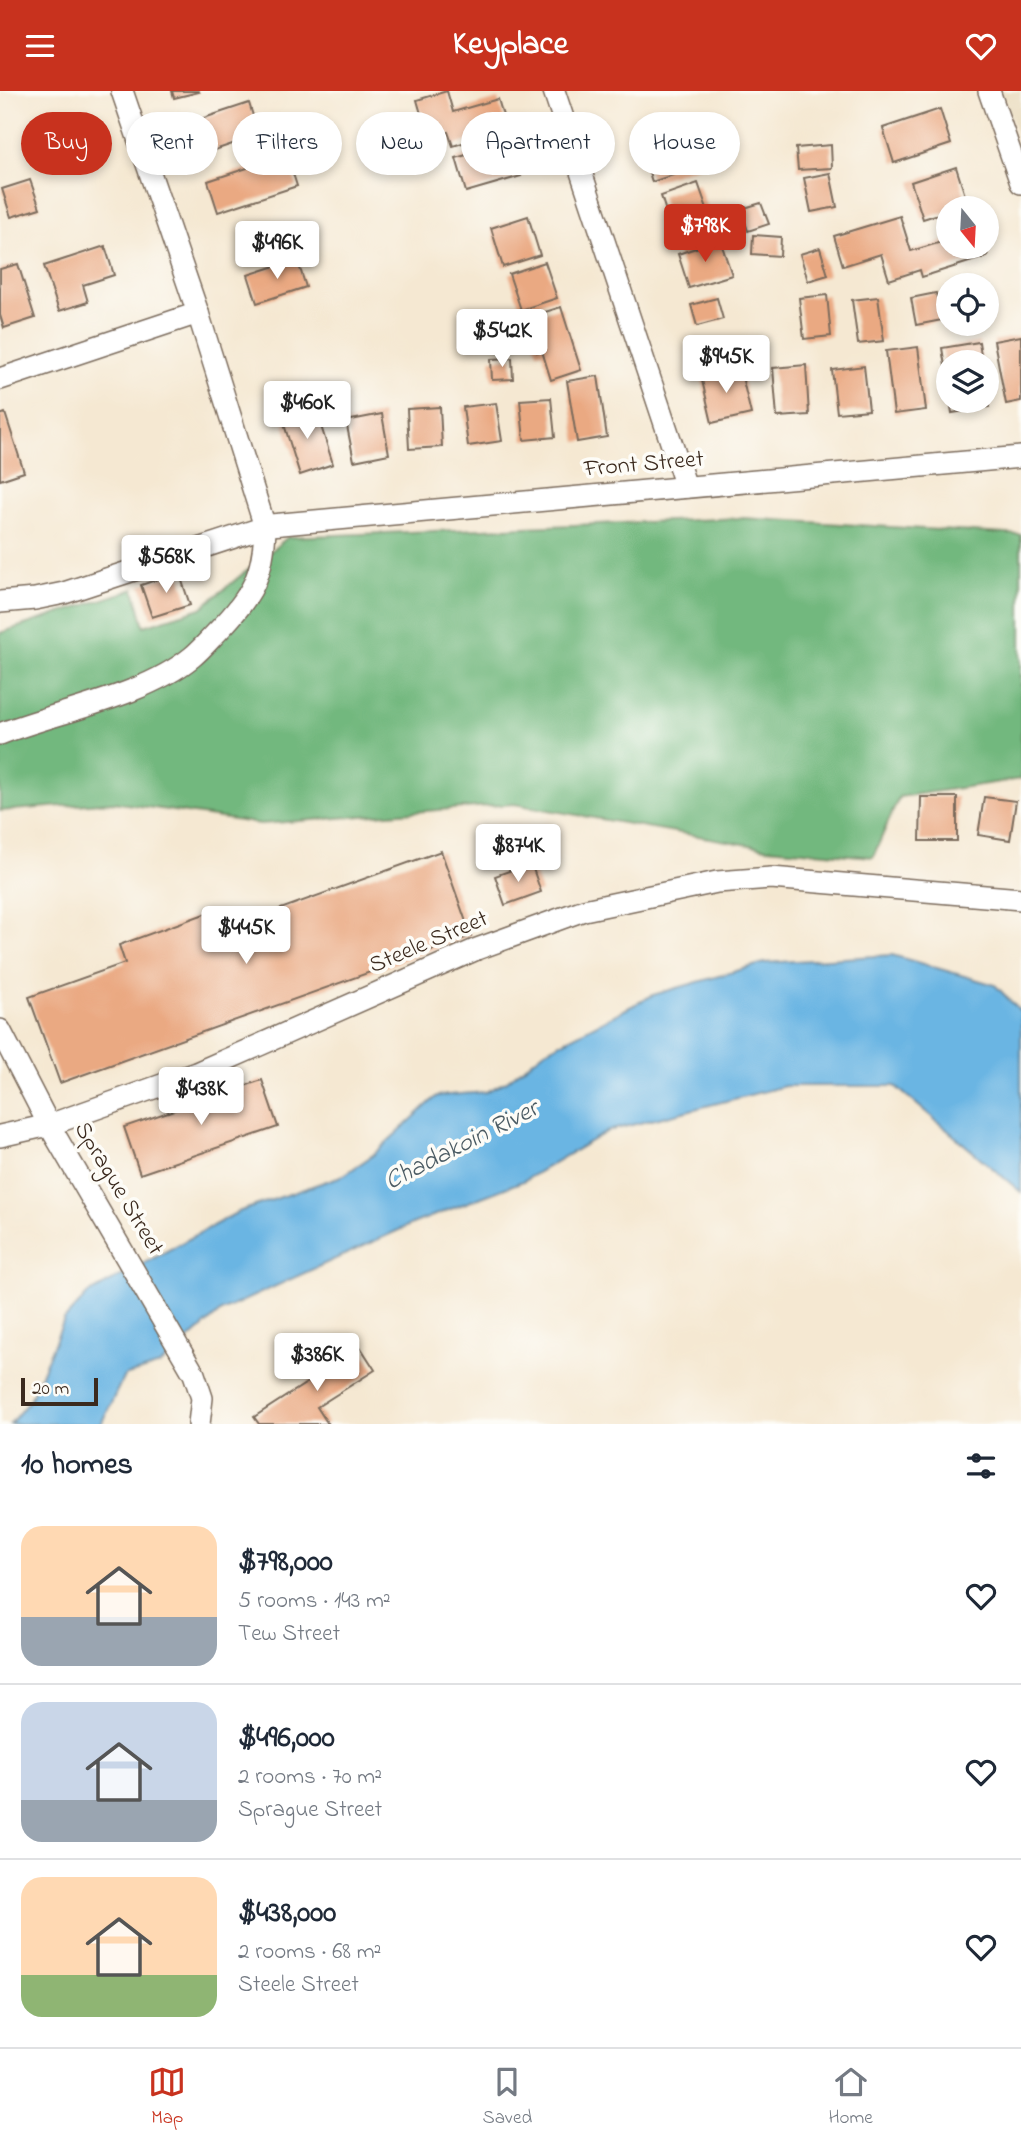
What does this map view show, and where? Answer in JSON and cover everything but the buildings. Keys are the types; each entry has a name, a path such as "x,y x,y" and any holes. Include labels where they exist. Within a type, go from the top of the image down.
{"street":[{"path":"0,734 156,679 192,657 230,618 256,584 265,555 268,526 122,91"},
{"path":"554,91 686,487"},
{"path":"989,91 1021,183"},
{"path":"0,379 198,313"},
{"name":"Front Street","path":"0,602 64,593 268,526 1021,457"},
{"name":"Steele Street","path":"0,1136 49,1125 196,1073 477,949 584,911 716,882 771,878 1021,899"},
{"name":"Sprague Street","path":"0,1030 49,1125 194,1374 202,1398 199,1424"}],"shaded area":[{"path":"1002,91 1021,91 1021,146"}],"green space":[{"path":"742,518 1021,535 1021,779 899,797 873,857 767,848 514,804 261,824 113,802 0,811 0,633 134,589 144,626 201,608 288,537"}],"water":[{"name":"Chadakoin River","path":"892,955 995,985 1021,1012 1021,1192 895,1086 785,1086 608,1131 523,1181 412,1224 221,1311 160,1365 124,1376 101,1424 10,1424 31,1398 64,1320 88,1294 238,1212 344,1175 373,1155 437,1096 486,1092 507,1081 545,1051 653,995 764,963"}]}
